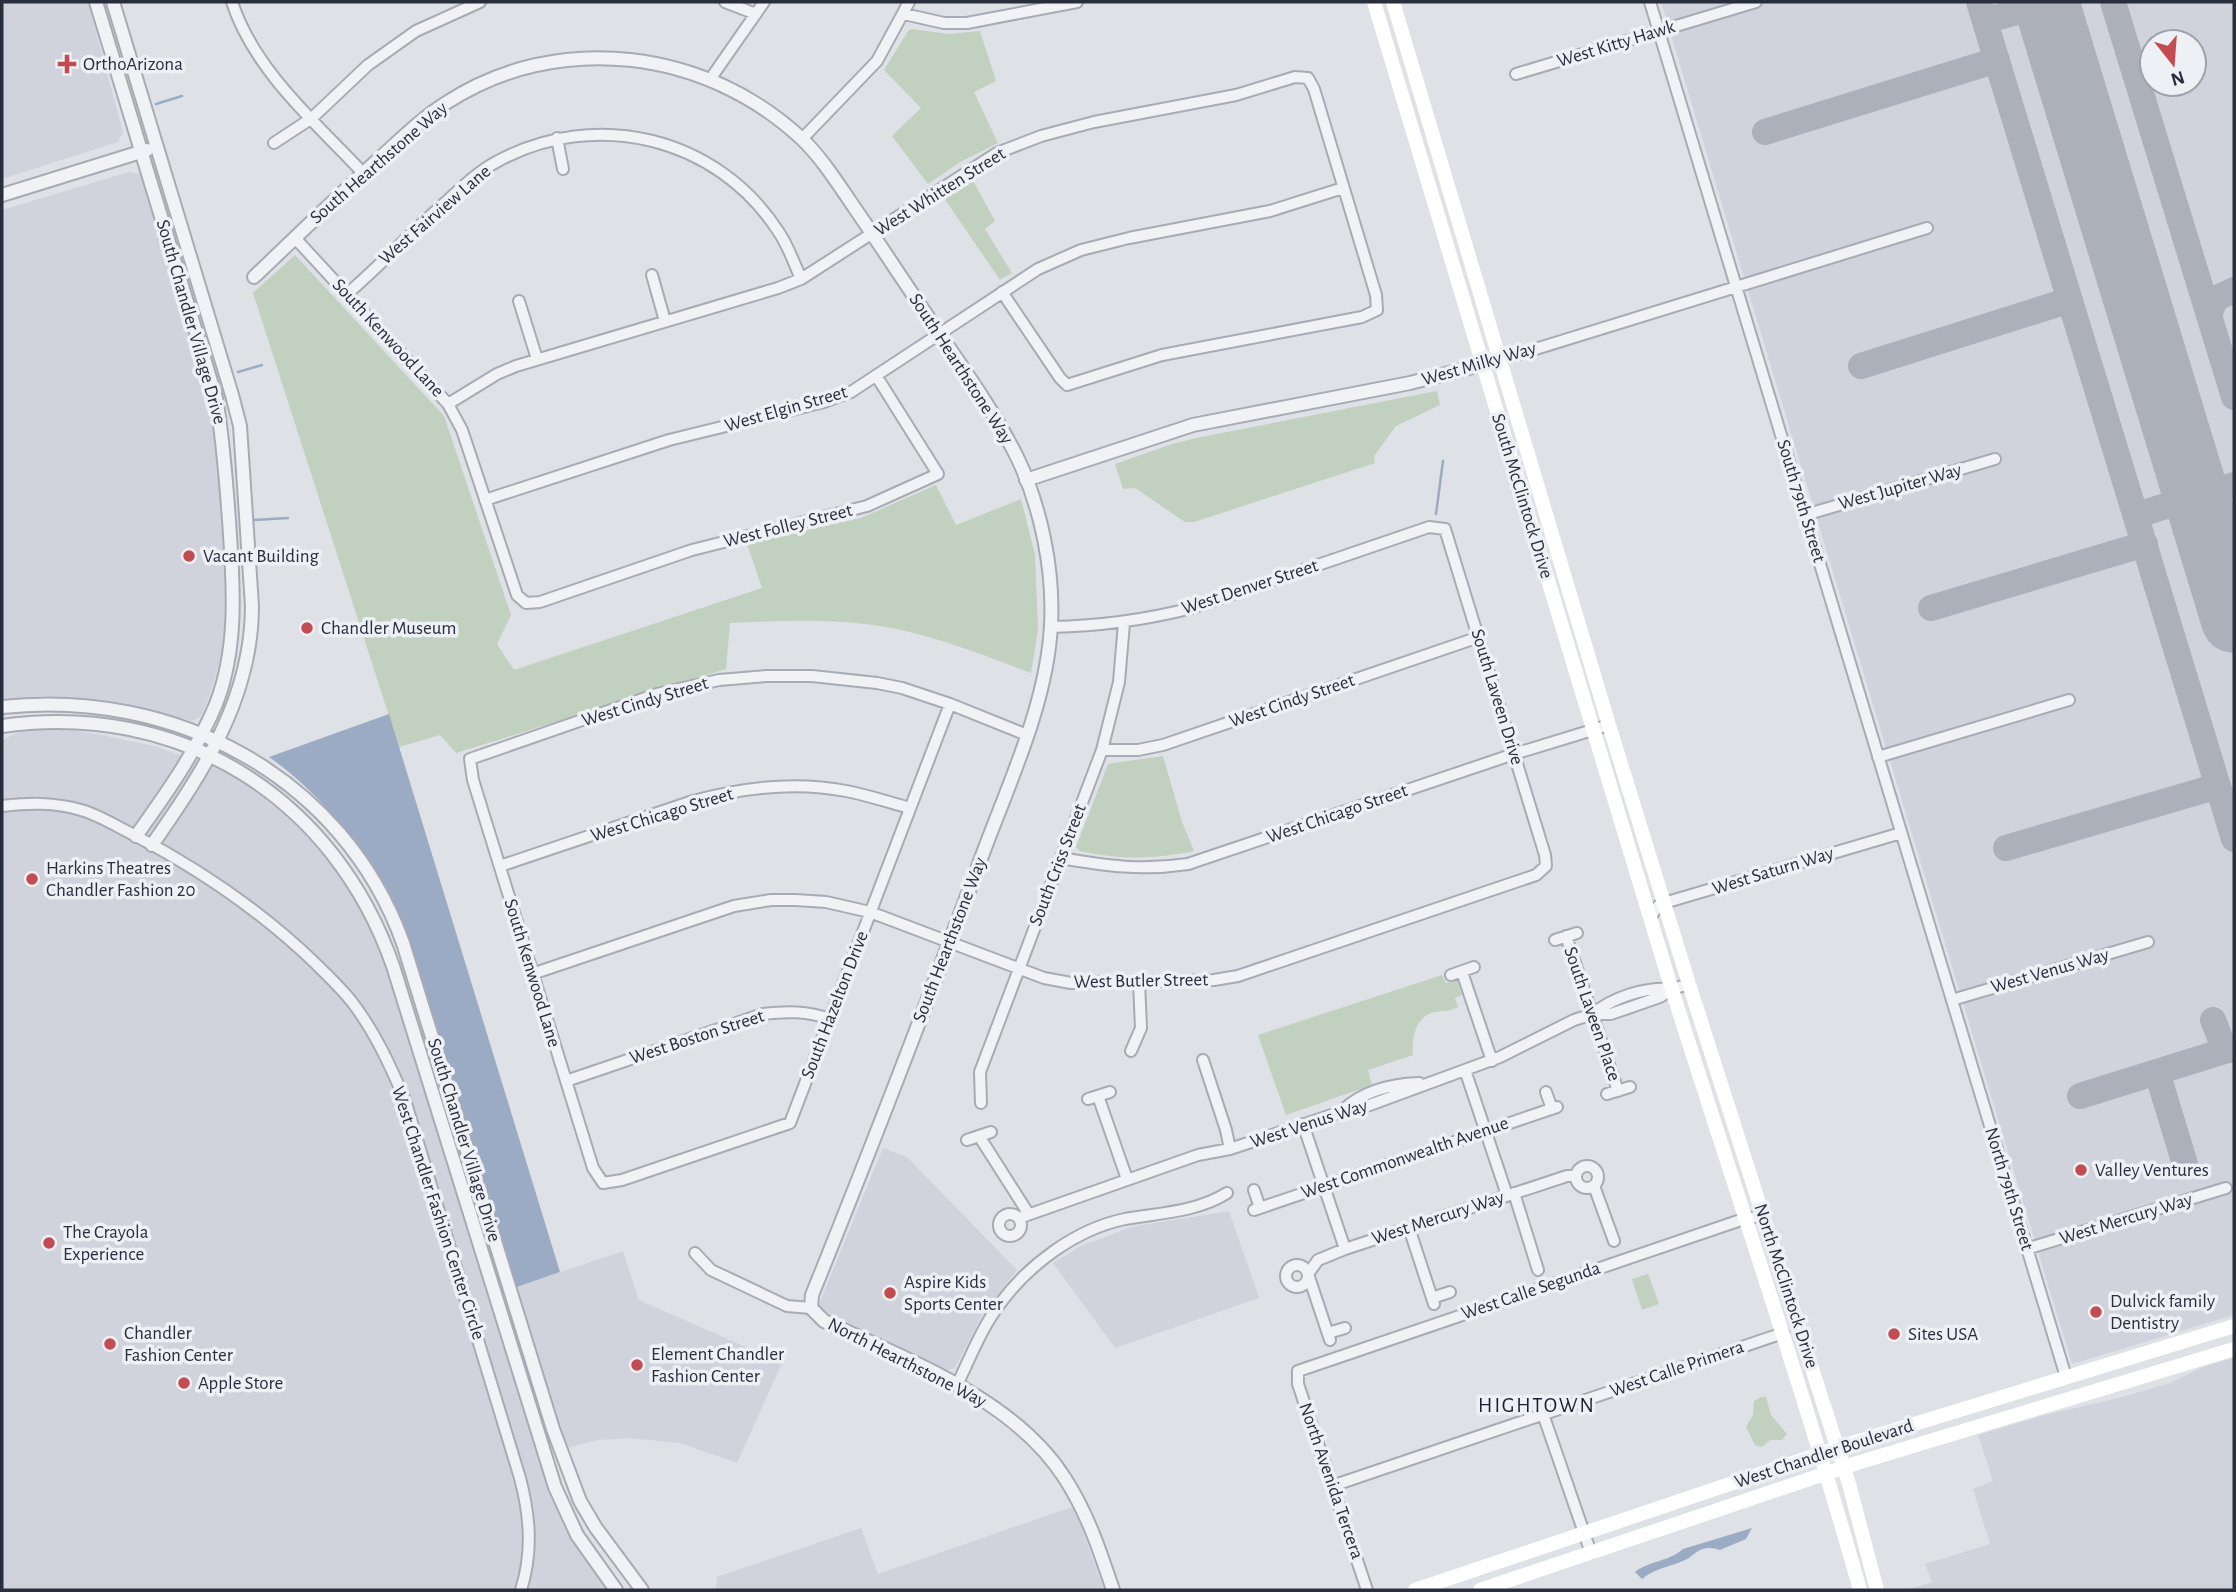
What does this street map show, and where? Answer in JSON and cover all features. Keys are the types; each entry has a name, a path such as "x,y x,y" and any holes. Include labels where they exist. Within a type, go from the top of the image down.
{"main road":[{"name":"South McClintock Drive","path":"1374,2 1672,989"},
{"name":"South McClintock Drive","path":"1393,2 1689,984"},
{"name":"North McClintock Drive","path":"1689,984 1843,1467 1877,1590"},
{"name":"North McClintock Drive","path":"1672,989 1783,1333 1860,1590"},
{"name":"West Chandler Boulevard","path":"1415,1590 1837,1448 2234,1326"},
{"name":"West Chandler Boulevard","path":"1480,1590 1843,1467 2234,1349"}],"street":[{"name":"South Chandler Village Drive","path":"96,2 213,387 224,454 233,624 210,737"},
{"name":"South Chandler Village Drive","path":"113,2 240,426 249,557 252,636 244,673 202,752 180,806 152,845"},
{"path":"246,2 233,4 245,36 260,60 282,88 363,173"},
{"path":"274,143 312,118 369,65 416,31 480,2"},
{"path":"724,2 756,14"},
{"path":"711,78 764,2"},
{"path":"802,139 877,61 909,2"},
{"path":"904,14 944,23 967,23 1077,2"},
{"name":"South 79th Street","path":"1650,2 1952,1000"},
{"name":"West Kitty Hawk","path":"1516,74 1756,2"},
{"name":"South Hearthstone Way","path":"254,277 412,129 447,102 488,81 531,67 573,59 626,59 670,66 711,78 768,112 802,139 836,181 872,233 995,417 1019,461 1037,512 1046,559 1051,627 1040,690 1027,735 949,943 812,1295 811,1308"},
{"name":"West Whitten Street","path":"448,404 497,374 537,359 801,279 997,153 1041,136 1094,122 1236,95 1295,77 1308,78 1314,89 1343,188"},
{"name":"West Fairview Lane","path":"347,294 471,178 524,149 558,138 583,135 649,139 687,152 726,175 751,198 778,231 801,279"},
{"path":"558,138 564,169"},
{"path":"2,195 158,147"},
{"path":"1002,292 1067,386 1162,355 1362,317 1377,310 1376,295 1343,188"},
{"name":"West Elgin Street","path":"485,500 669,440 824,402 851,392 1038,269 1081,250 1270,211 1343,188"},
{"name":"West Milky Way","path":"1026,480 1193,425 1410,383 1483,365 1927,228"},
{"name":"South Kenwood Lane","path":"295,238 448,404 462,430 517,594 526,603"},
{"path":"652,275 665,321"},
{"path":"519,302 537,359"},
{"name":"West Folley Street","path":"526,603 540,602 692,550 867,506 938,474 877,377"},
{"name":"West Jupiter Way","path":"1805,515 1995,459"},
{"name":"West Denver Street","path":"1051,627 1124,623 1192,608 1429,527 1445,528"},
{"name":"South Laveen Drive","path":"1445,528 1545,855 1546,866"},
{"name":"South Criss Street","path":"981,1103 980,1072 1102,750 1119,682 1124,623"},
{"name":"West Cindy Street","path":"1102,750 1127,751 1163,745 1479,637"},
{"name":"West Cindy Street","path":"470,759 657,694 719,680 765,676 812,676 877,683 950,704 1027,735"},
{"path":"1878,757 2069,700"},
{"path":"2,707 57,704 94,706 152,717 210,737"},
{"name":"South Hazelton Drive","path":"603,1183 622,1181 790,1123 950,704"},
{"path":"2,726 54,721 105,723 153,734 202,752"},
{"name":"West Chicago Street","path":"1060,858 1116,867 1157,868 1188,863 1609,725"},
{"name":"South Chandler Village Drive","path":"210,737 279,778 316,809 361,863 390,911 411,969 566,1467 587,1514 642,1590"},
{"name":"South Chandler Village Drive","path":"136,836 202,752"},
{"name":"South Chandler Village Drive","path":"202,752 267,789 312,828 353,881 378,927 397,978 555,1487 577,1535 616,1590"},
{"name":"South Kenwood Lane","path":"470,759 473,780 532,974 593,1168 603,1183"},
{"name":"West Chicago Street","path":"500,866 693,801 757,788 845,790 909,808"},
{"name":"West Chandler Fashion Center Circle","path":"2,806 28,803 82,810 136,836 205,876 295,944 350,999 384,1052 405,1100 526,1502 530,1538 526,1576 521,1590"},
{"name":"West Saturn Way","path":"1664,903 1901,832"},
{"name":"West Butler Street","path":"532,974 734,906 752,902 796,900 826,902 870,912 1044,978 1071,983 1214,980 1238,976 1536,875 1546,866"},
{"path":"1650,918 1658,906 1664,903"},
{"name":"South Laveen Place","path":"1577,933 1560,938 1593,1014 1618,1091"},
{"name":"West Venus Way","path":"1952,1000 2148,942"},
{"path":"1474,967 1456,973 1492,1061"},
{"path":"1131,1051 1141,1028 1139,982"},
{"path":"1538,1269 1465,1070 1492,1061 1555,1028 1593,1014 1611,1014 1618,1005 1660,997 1672,989 1689,984"},
{"name":"North 79th Street","path":"1952,1000 2066,1377"},
{"name":"West Boston Street","path":"566,1081 763,1014 789,1010 814,1013 830,1019"},
{"path":"1203,1060 1230,1149"},
{"name":"West Venus Way","path":"979,1136 1024,1215 1198,1155 1230,1149 1341,1112 1360,1098 1392,1086 1429,1083 1465,1070"},
{"path":"1110,1091 1093,1097 1126,1179"},
{"name":"West Commonwealth Avenue","path":"1254,1190 1257,1209 1554,1108 1546,1091"},
{"path":"1303,1124 1345,1249"},
{"path":"967,1140 991,1132"},
{"name":"West Mercury Way","path":"1345,1328 1329,1336 1308,1274 1318,1260 1510,1194 1567,1176 1576,1176 1582,1167 1593,1167 1599,1176 1594,1186"},
{"path":"1576,1176 1580,1186 1594,1186 1614,1241"},
{"name":"West Mercury Way","path":"2026,1249 2226,1188"},
{"path":"957,1385 999,1304 1027,1273 1054,1252 1077,1237 1112,1222 1202,1206 1227,1193"},
{"name":"West Calle Segunda","path":"1298,1371 1746,1218 1763,1215"},
{"path":"1409,1228 1433,1301 1450,1292"},
{"path":"695,1253 711,1270 787,1306 811,1308"},
{"name":"North Hearthstone Way","path":"811,1308 824,1321 957,1385 1010,1418 1035,1441 1057,1466 1086,1514 1113,1590"},
{"name":"West Calle Primera","path":"1332,1486 1783,1333"},
{"name":"North Avenida Tercera","path":"1298,1371 1298,1384 1367,1590"},
{"path":"1544,1414 1591,1553"}],"shaded area":[{"path":"2,2 88,2 123,132 118,142 2,179"},
{"path":"1661,2 2234,2 2234,1315 2072,1364"},
{"path":"129,172 140,174 147,189 213,410 218,445 225,547 225,628 221,657 211,692 201,716 192,721 123,703 95,699 42,696 2,700 2,210"},
{"name":"Chandler Fashion Center","path":"29,728 59,728 102,735 154,746 216,767 236,777 284,812 325,854 342,876 366,917 384,959 542,1472 564,1526 607,1590 2,1590 2,740"},
{"path":"883,1148 907,1157 1017,1270 983,1313 955,1368 948,1370 938,1367 833,1317 821,1310 819,1304"},
{"path":"1229,1211 1259,1298 1115,1348 1053,1263 1081,1246 1131,1227"},
{"path":"623,1251 639,1300 782,1363 737,1463 680,1443 629,1438 598,1440 566,1448 517,1287"},
{"path":"2234,1358 2234,1590 1906,1590 1932,1582 1925,1564 1990,1544 1973,1489 1993,1481 1978,1435 2170,1383 2203,1367"},
{"path":"1072,1507 1104,1590 716,1590 717,1577 861,1528 878,1574"}],"green space":[{"path":"912,29 949,34 980,31 996,81 974,92 998,143 960,162 928,184 892,136 921,108 884,70 908,31"},
{"path":"972,179 995,221 985,229 1012,273 1000,280 944,198"},
{"path":"295,255 444,416 511,615 497,644 514,670 762,588 747,544 861,518 936,485 956,525 1021,499 1035,555 1038,630 1031,673 949,643 886,627 815,621 730,623 726,669 456,753 440,735 399,747 253,293"},
{"path":"1437,391 1440,405 1396,426 1374,456 1375,463 1194,522 1185,522 1135,488 1123,489 1115,464 1196,438"},
{"path":"1163,756 1182,822 1194,851 1137,857 1080,851 1076,847 1108,764"},
{"path":"1442,975 1446,983 1457,980 1462,995 1455,998 1458,1007 1429,1014 1419,1022 1414,1035 1413,1055 1368,1070 1372,1085 1286,1115 1258,1035"},
{"path":"1648,1274 1659,1304 1642,1310 1632,1279"},
{"path":"1766,1397 1771,1415 1787,1434 1782,1440 1770,1440 1762,1447 1755,1445 1746,1427 1753,1415 1754,1401"}],"water":[{"path":"389,714 560,1272 517,1287 404,927 378,879 347,833 311,792 269,757"},
{"path":"1752,1528 1746,1539 1720,1550 1703,1549 1642,1579 1635,1572 1683,1549"}],"waterway":[{"path":"156,104 182,96"},
{"path":"238,372 262,365"},
{"path":"1436,514 1443,461"},
{"path":"254,520 288,518"}],"taxiway":[{"path":"1979,2 2234,839"},
{"path":"1985,21 2051,2"},
{"path":"2113,2 2234,397"},
{"path":"1765,132 1997,60"},
{"path":"2209,316 2215,299 2234,290"},
{"path":"1861,366 2070,300"},
{"path":"2137,515 2234,485"},
{"path":"1931,608 2145,544"},
{"path":"2006,848 2218,786"},
{"path":"2213,1020 2223,1045 2230,1050"},
{"path":"2080,1096 2234,1048"},
{"path":"2157,1072 2185,1164"}],"runway":[{"path":"2046,2 2234,620"}],"place":[{"name":"OrthoArizona","path":"67,64"},
{"name":"Vacant Building","path":"189,556"},
{"name":"Chandler Museum","path":"307,628"},
{"name":"Harkins Theatres Chandler Fashion 20","path":"32,879"},
{"name":"Valley Ventures","path":"2081,1170"},
{"name":"The Crayola Experience","path":"49,1243"},
{"name":"Aspire Kids Sports Center","path":"890,1293"},
{"name":"Dulvick family Dentistry","path":"2096,1312"},
{"name":"Sites USA","path":"1894,1334"},
{"name":"Chandler Fashion Center","path":"110,1344"},
{"name":"Element Chandler Fashion Center","path":"637,1365"},
{"name":"Apple Store","path":"184,1383"}],"district":[{"name":"HIGHTOWN","path":"1537,1405"}]}
